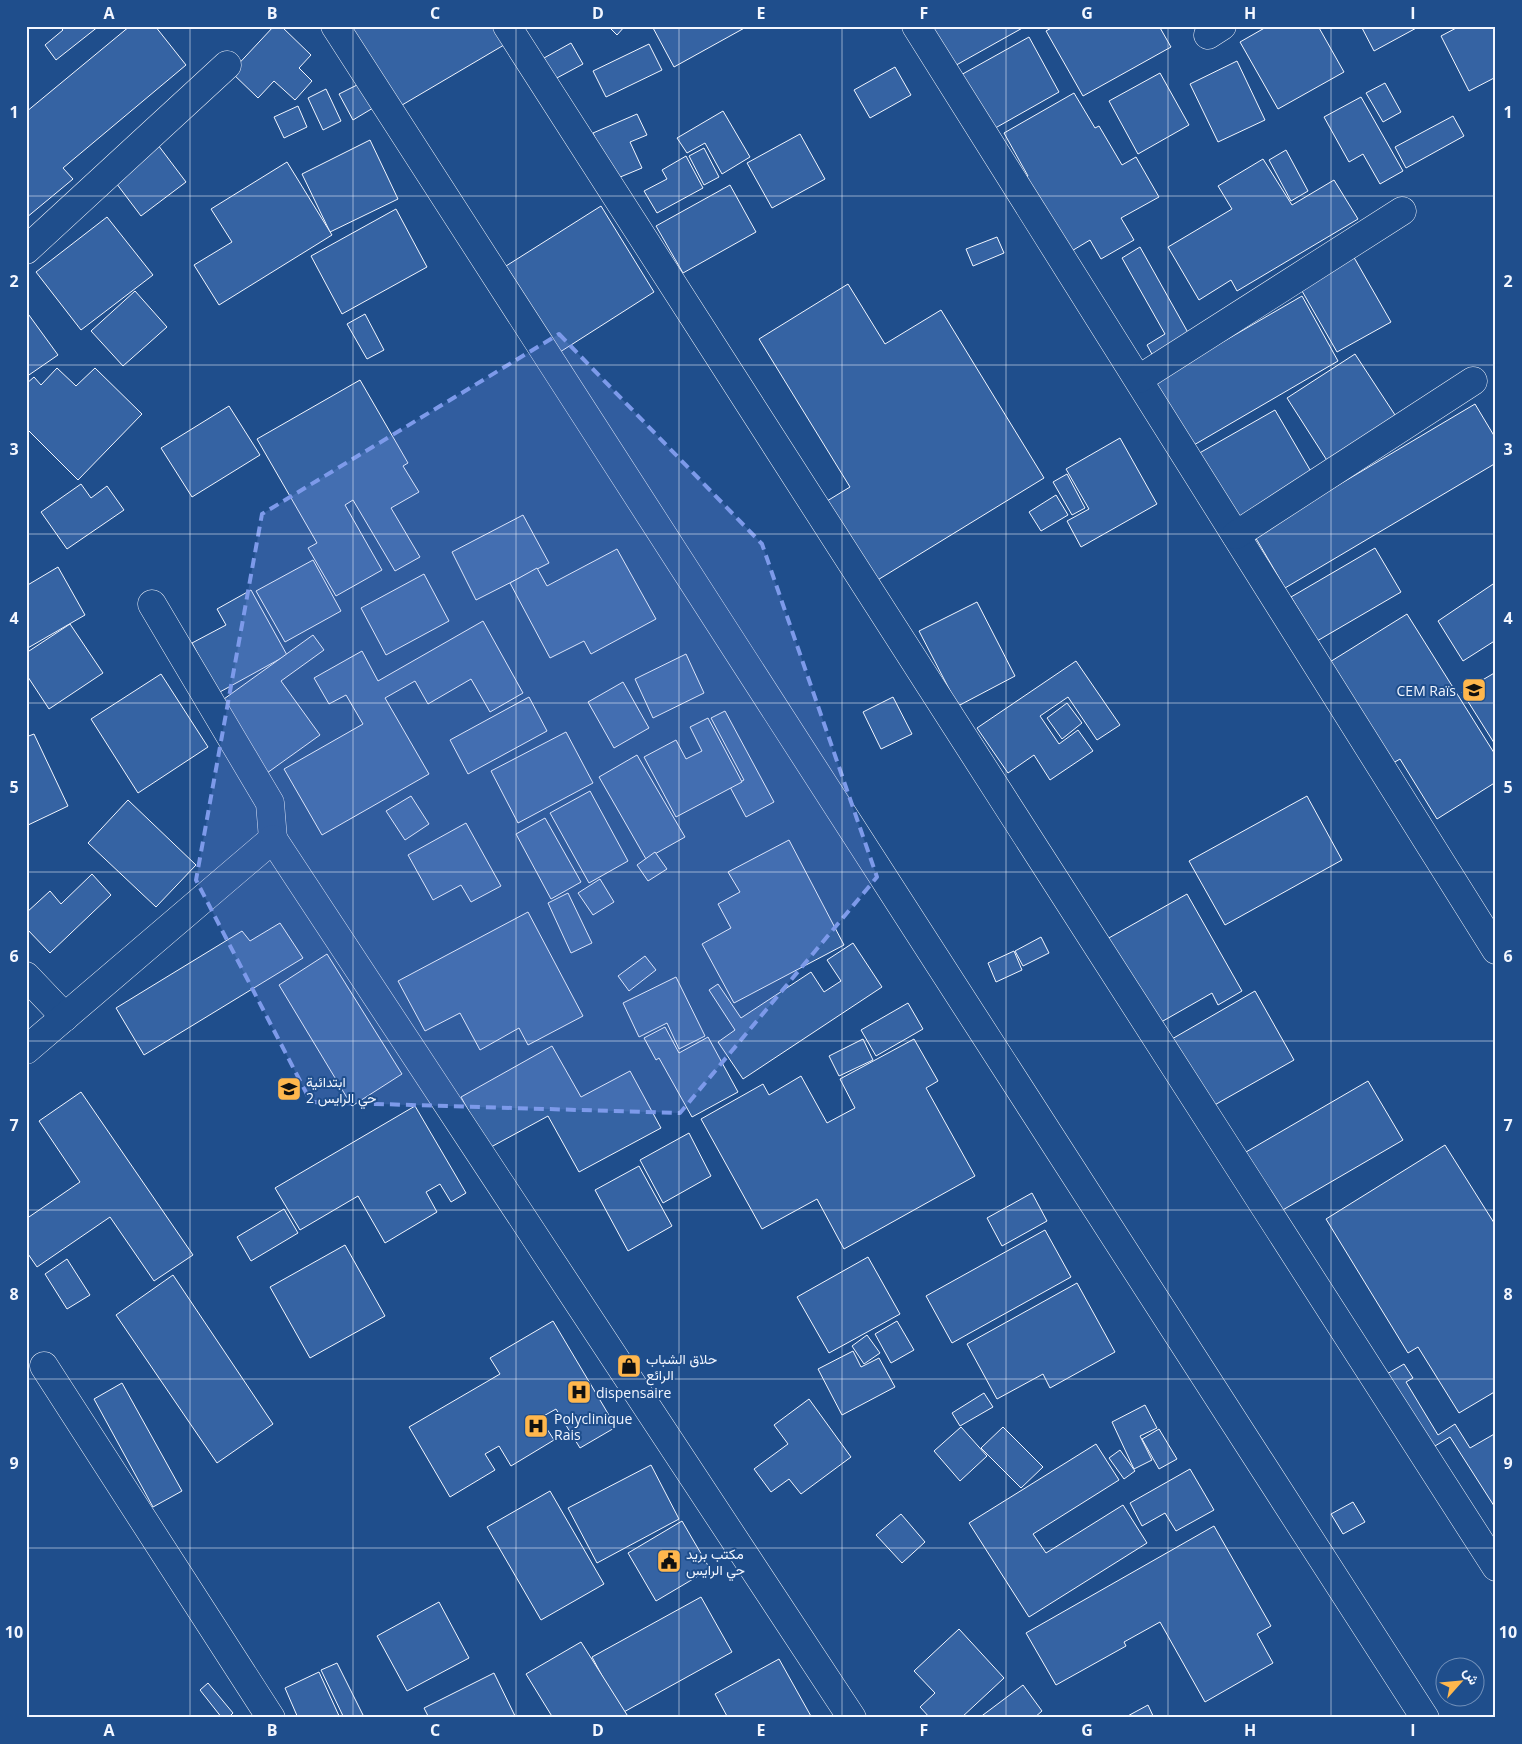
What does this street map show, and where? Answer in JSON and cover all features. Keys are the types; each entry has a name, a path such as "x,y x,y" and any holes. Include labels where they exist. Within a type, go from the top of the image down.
{"street":[{"path":"335,26 1425,1718"},
{"path":"507,26 1496,1568"},
{"path":"916,26 1496,950"},
{"path":"26,250 228,65"},
{"path":"1139,379 1402,211"},
{"path":"1236,535 1473,381"},
{"path":"152,604 270,803 273,839 852,1718"},
{"path":"26,1050 273,839"},
{"path":"26,976 65,1017"},
{"path":"44,1366 271,1718"}],"highlighted area":[{"path":"559,334 762,544 877,877 680,1113 311,1102 196,880 262,514"}],"building":[{"path":"59,26 99,26 56,60 45,45 63,30"},
{"path":"130,26 155,26 186,65 63,168 73,179 26,218 26,112"},
{"path":"274,26 281,26 311,55 299,68 312,81 295,100 274,81 258,98 231,72"},
{"path":"348,26 500,26 509,42 397,108"},
{"path":"608,26 625,26 617,35"},
{"path":"652,26 748,26 674,67"},
{"path":"928,26 1026,26 951,68"},
{"path":"1055,26 1159,26 1171,47 1083,96 1046,31"},
{"path":"1268,26 1318,26 1344,72 1278,109 1240,42"},
{"path":"1361,26 1420,26 1374,51"},
{"path":"1460,26 1496,26 1496,77 1469,91 1441,36"},
{"path":"1029,37 1059,92 990,131 959,76"},
{"path":"571,43 583,64 555,79 544,58"},
{"path":"649,44 662,70 606,97 593,71"},
{"path":"1237,61 1265,120 1218,142 1190,84"},
{"path":"895,67 911,95 870,118 854,90"},
{"path":"1160,73 1189,125 1138,154 1109,101"},
{"path":"1385,83 1401,112 1383,122 1366,93"},
{"path":"359,84 373,108 353,120 339,94"},
{"path":"326,89 341,121 323,130 308,98"},
{"path":"1074,93 1095,128 1099,126 1122,165 1136,157 1159,197 1121,218 1134,240 1101,259 1090,240 1070,252 1026,177 1028,176 1004,133"},
{"path":"1361,97 1403,171 1380,184 1363,154 1349,162 1324,117"},
{"path":"298,106 307,127 284,138 274,117"},
{"path":"723,111 750,157 722,174 705,143 687,153 677,138"},
{"path":"637,114 647,135 630,142 642,168 613,180 593,133"},
{"path":"1453,116 1464,136 1406,168 1395,147"},
{"path":"800,134 825,179 772,208 747,163"},
{"path":"370,140 398,199 330,232 302,174"},
{"path":"155,141 186,182 141,216 110,175"},
{"path":"704,148 719,177 704,185 689,156"},
{"path":"1286,150 1308,191 1291,201 1269,160"},
{"path":"686,156 703,188 657,213 644,191 667,179 662,170"},
{"path":"1263,159 1292,205 1334,180 1358,219 1237,291 1231,280 1199,300 1168,247 1232,209 1218,186"},
{"path":"287,162 332,235 219,305 194,265 232,242 211,209"},
{"path":"730,185 756,232 683,273 656,226"},
{"path":"601,206 654,292 560,352 506,266"},
{"path":"396,209 427,267 342,314 311,256"},
{"path":"107,217 153,275 81,330 36,272"},
{"path":"997,237 1004,253 973,266 966,249"},
{"path":"1140,247 1191,338 1154,358 1147,345 1165,334 1122,258"},
{"path":"1352,254 1391,322 1337,352 1298,284"},
{"path":"848,284 885,344 941,310 1044,478 876,581 827,501 850,487 759,339"},
{"path":"135,291 167,327 123,366 91,331"},
{"path":"1302,296 1338,361 1187,449 1150,384"},
{"path":"26,311 58,355 26,377"},
{"path":"365,314 384,350 367,359 347,324"},
{"path":"1355,354 1397,418 1328,462 1287,398"},
{"path":"57,368 76,386 95,368 142,414 78,480 26,428 26,384 34,377 41,385"},
{"path":"360,380 408,463 403,466 419,492 391,508 420,557 395,571 353,500 345,505 382,570 336,596 308,548 317,543 257,439"},
{"path":"1475,404 1496,439 1496,463 1285,588 1254,535"},
{"path":"229,406 260,455 192,497 161,448"},
{"path":"1275,410 1313,475 1234,521 1196,455"},
{"path":"1120,438 1157,504 1081,547 1067,521 1089,509 1066,469"},
{"path":"1067,474 1085,508 1072,515 1053,482"},
{"path":"81,484 91,498 107,486 124,510 67,549 41,512"},
{"path":"1056,495 1068,515 1041,531 1029,512"},
{"path":"523,515 549,563 476,600 452,552"},
{"path":"1375,548 1401,592 1317,641 1291,597"},
{"path":"617,549 656,619 591,654 584,641 550,658 510,583 537,568 547,586"},
{"path":"313,560 341,611 285,642 256,591"},
{"path":"58,567 85,615 26,649 26,586"},
{"path":"424,574 449,621 386,655 361,608"},
{"path":"1496,582 1496,640 1463,661 1438,621"},
{"path":"251,590 287,655 218,693 192,643 226,625 217,609"},
{"path":"977,602 1015,676 958,706 919,631"},
{"path":"1407,614 1496,756 1496,782 1437,819 1400,759 1388,766 1325,665"},
{"path":"483,621 523,693 490,712 471,679 428,704 415,681 385,698 429,774 322,835 284,769 363,724 346,695 329,704 314,678 362,651 378,681"},
{"path":"70,624 103,673 49,709 26,674 26,653"},
{"path":"313,635 324,650 281,681 320,735 267,773 217,704"},
{"path":"686,654 704,693 653,718 635,679"},
{"path":"1076,661 1120,725 1097,740 1068,697 1040,716 1059,744 1078,730 1093,751 1050,780 1034,755 1008,773 977,728"},
{"path":"1496,672 1496,746 1462,692"},
{"path":"161,674 208,747 138,793 91,719"},
{"path":"623,682 649,728 614,748 588,702"},
{"path":"529,697 547,731 468,774 450,740"},
{"path":"893,697 912,734 881,749 863,712"},
{"path":"1067,703 1082,723 1062,739 1047,718"},
{"path":"725,711 774,802 746,817 730,787 744,780 711,718"},
{"path":"708,718 742,782 676,817 644,757 676,740 686,759 702,751 690,727"},
{"path":"566,732 593,783 518,823 491,771"},
{"path":"34,734 68,806 26,826 26,737"},
{"path":"637,755 685,837 646,859 599,777"},
{"path":"590,791 628,861 589,883 550,813"},
{"path":"411,796 429,824 405,840 386,811"},
{"path":"1307,796 1342,860 1225,925 1189,861"},
{"path":"128,800 196,865 156,907 88,843"},
{"path":"545,818 581,882 551,899 516,834"},
{"path":"466,823 501,886 471,902 461,885 433,900 408,855"},
{"path":"789,840 844,945 734,1003 702,944 731,928 718,904 740,892 728,872"},
{"path":"655,852 667,869 648,881 637,865"},
{"path":"92,874 111,895 50,953 26,928 26,913 50,891 61,904"},
{"path":"600,879 614,902 593,915 578,893"},
{"path":"568,893 592,943 571,953 548,903"},
{"path":"1187,894 1242,991 1218,1005 1212,993 1156,1025 1107,939"},
{"path":"528,912 583,1016 528,1045 519,1028 480,1050 460,1013 425,1031 398,981"},
{"path":"280,923 303,958 144,1055 116,1008 242,931 250,941"},
{"path":"1041,937 1049,953 1023,966 1015,951"},
{"path":"853,943 882,987 743,1079 718,1042 735,1030 709,990 718,984 741,1018 811,972 824,992 841,981 827,960"},
{"path":"1014,951 1022,970 996,982 988,963"},
{"path":"327,954 402,1074 352,1106 279,985"},
{"path":"645,956 656,970 629,991 618,976"},
{"path":"676,977 705,1036 679,1049 667,1023 639,1037 623,1003"},
{"path":"1255,991 1294,1060 1204,1111 1165,1043"},
{"path":"908,1003 923,1029 876,1056 861,1030"},
{"path":"665,1027 679,1053 708,1037 738,1092 692,1117 659,1058 656,1060 644,1038"},
{"path":"863,1039 873,1060 839,1076 829,1056"},
{"path":"914,1039 938,1081 926,1088 975,1176 844,1249 817,1199 762,1229 701,1119 763,1084 769,1095 801,1076 827,1123 855,1108 840,1079"},
{"path":"552,1046 581,1097 630,1071 661,1128 579,1172 548,1116 480,1153 472,1117 461,1097"},
{"path":"1368,1081 1403,1140 1281,1211 1246,1152"},
{"path":"81,1092 193,1255 154,1281 110,1217 37,1267 26,1251 26,1219 80,1182 39,1121"},
{"path":"415,1106 466,1193 451,1202 440,1184 426,1192 437,1212 385,1243 358,1196 300,1230 275,1188"},
{"path":"689,1133 711,1176 663,1203 640,1160"},
{"path":"1445,1145 1496,1226 1496,1391 1459,1413 1418,1347 1408,1353 1326,1219"},
{"path":"639,1166 672,1226 628,1251 595,1190"},
{"path":"1032,1193 1047,1221 1002,1246 987,1218"},
{"path":"284,1209 298,1233 251,1261 237,1237"},
{"path":"1045,1230 1071,1277 952,1343 926,1296"},
{"path":"345,1245 385,1316 310,1358 270,1287"},
{"path":"868,1257 900,1314 829,1353 797,1297"},
{"path":"67,1259 90,1295 67,1309 45,1274"},
{"path":"173,1275 273,1424 217,1463 116,1315"},
{"path":"1077,1283 1115,1352 1050,1388 1043,1374 997,1399 967,1344"},
{"name":"Polyclinique Rais","path":"553,1321 616,1427 580,1448 556,1409 540,1418 554,1440 511,1466 499,1446 485,1454 495,1470 450,1497 409,1427 500,1374 490,1358"},
{"path":"897,1321 914,1350 891,1363 875,1334"},
{"path":"867,1335 880,1353 864,1364 852,1346"},
{"path":"853,1351 861,1367 879,1358 895,1387 842,1415 818,1369"},
{"path":"1404,1364 1413,1378 1406,1382 1438,1435 1455,1424 1470,1448 1496,1433 1496,1509 1450,1437 1425,1452 1380,1378"},
{"path":"122,1383 182,1491 153,1507 94,1399"},
{"path":"984,1393 993,1407 960,1426 952,1413"},
{"path":"809,1399 851,1457 801,1494 789,1479 771,1492 754,1469 788,1444 774,1425"},
{"path":"1145,1405 1157,1428 1140,1436 1152,1460 1134,1469 1112,1422"},
{"path":"961,1427 987,1456 960,1481 934,1451"},
{"path":"1003,1427 1043,1467 1021,1488 981,1448"},
{"path":"1159,1429 1177,1459 1159,1469 1142,1439"},
{"path":"1096,1444 1119,1480 1033,1534 1046,1553 1123,1505 1147,1543 1029,1617 969,1523"},
{"path":"1120,1450 1135,1471 1124,1479 1109,1458"},
{"path":"651,1465 679,1519 597,1563 568,1508"},
{"path":"1190,1469 1214,1510 1176,1531 1165,1513 1142,1526 1130,1503"},
{"path":"550,1491 604,1584 541,1620 487,1527"},
{"path":"1353,1502 1365,1522 1343,1534 1331,1514"},
{"path":"901,1514 925,1542 902,1563 876,1535"},
{"name":"مكتب بريد حي الرايس","path":"682,1521 710,1569 656,1601 628,1553"},
{"path":"1214,1526 1271,1626 1257,1634 1273,1663 1205,1702 1160,1622 1124,1642 1126,1646 1056,1685 1026,1633"},
{"path":"701,1597 732,1652 622,1713 592,1657"},
{"path":"439,1602 469,1658 407,1691 377,1636"},
{"path":"959,1629 1004,1678 961,1718 930,1718 920,1707 935,1693 914,1671"},
{"path":"581,1642 629,1718 553,1718 526,1674"},
{"path":"779,1659 812,1718 728,1718 715,1694"},
{"path":"337,1663 364,1717 344,1718 321,1670"},
{"path":"319,1672 340,1718 298,1718 285,1688"},
{"path":"494,1673 516,1718 429,1718 424,1708"},
{"path":"208,1683 233,1713 228,1718 222,1718 200,1690"},
{"path":"1023,1685 1042,1711 1034,1718 979,1718"},
{"path":"1148,1705 1154,1718 1124,1718"}],"place":[{"name":"CEM Raïs","path":"1474,690"},
{"name":"ابتدائية حي الرايس 2","path":"289,1089"},
{"name":"حلاق الشباب الرائع","path":"629,1366"},
{"name":"dispensaire","path":"579,1392"},
{"name":"Polyclinique Rais","path":"536,1426"},
{"name":"مكتب بريد حي الرايس","path":"669,1561"}]}
